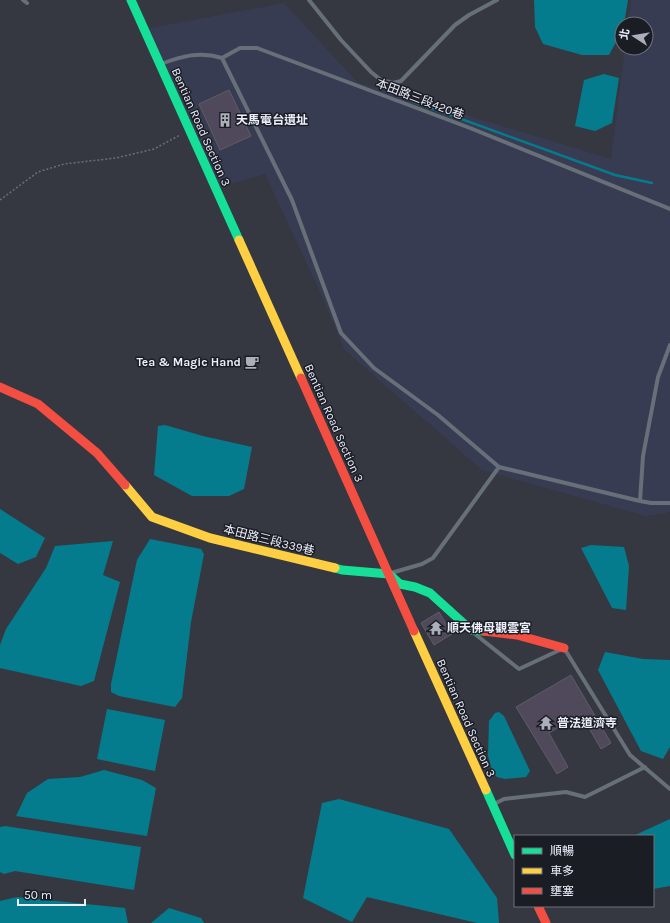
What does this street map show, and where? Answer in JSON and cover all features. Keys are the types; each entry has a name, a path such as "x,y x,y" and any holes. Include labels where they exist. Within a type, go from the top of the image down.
{"street":[{"name":"Bentian Road Section 3","path":"130,0 514,853"},
{"name":"本田路三段339巷","path":"0,387 38,404 97,453 152,518 210,538 342,570 389,574 400,584 415,587 430,593 471,630"},
{"path":"471,630 517,635 564,648"},
{"path":"538,907 546,923"}],"lane":[{"path":"309,0 340,40 371,72 381,80 393,83 402,81 455,25 469,15 497,0"},
{"name":"本田路三段420巷","path":"222,58 240,48 257,48 470,128 670,210"},
{"path":"160,65 177,58 194,54 212,54 222,58 292,200 341,333 374,368 438,415 499,468 640,501 651,503 670,503"},
{"path":"640,501 644,456 658,377 670,345"},
{"path":"389,574 422,564 433,558 499,468"},
{"path":"471,630 519,670 564,648 630,755 670,789"},
{"path":"492,805 504,799 566,792 585,798 645,767"}],"path":[{"path":"0,200 38,172 64,164 116,158 154,149 189,130"}],"shaded area":[{"path":"631,0 670,0 670,512 646,516 482,470 345,350 318,287 265,174 217,188 146,29 284,3 357,82 611,159 624,56 654,56 654,16 629,16"}],"water":[{"path":"534,0 628,0 625,16 614,16 614,46 609,55 582,55 543,44 535,27"},
{"path":"604,74 619,78 612,123 595,131 575,126 584,80"},
{"path":"165,425 203,436 252,447 244,489 229,496 192,496 154,475 158,426"},
{"path":"0,509 45,538 36,557 18,564 0,553"},
{"path":"150,539 201,549 204,554 191,622 182,698 175,707 119,696 111,692 111,684 137,560"},
{"path":"113,541 103,575 120,582 94,681 81,686 0,668 0,645 6,629 46,568 55,546"},
{"path":"591,545 624,547 629,566 626,610 612,608 581,548"},
{"path":"605,652 643,659 670,660 670,747 663,759 641,751 598,670"},
{"path":"107,709 165,720 155,771 97,759"},
{"path":"499,712 504,716 530,771 526,777 505,779 497,777 493,773 488,756 489,721 495,713"},
{"path":"104,770 142,780 156,788 147,836 16,816 27,793 48,779 80,777"},
{"path":"339,799 449,829 497,898 499,923 477,923 367,897 352,922 303,898 322,803"},
{"path":"670,819 670,886 654,889 654,835 635,835"},
{"path":"5,826 141,847 134,890 15,871 4,874 0,872 0,827"},
{"path":"17,897 125,908 128,923 0,923 0,901"},
{"path":"169,908 201,918 204,923 151,923"}],"building":[{"name":"天馬電台遺址","path":"229,90 251,136 220,150 199,104"},
{"name":"順天佛母觀雲宮","path":"439,612 452,634 434,645 421,623"},
{"name":"普法道濟寺","path":"571,675 611,743 601,749 581,714 549,733 568,767 557,774 516,707"}],"waterway":[{"path":"412,101 615,175 652,183"}],"traffic: fast":[{"path":"131,0 239,240"},
{"path":"335,568 342,570 389,574 400,584 415,587 430,593 471,630 484,631"},
{"path":"486,790 514,853"}],"traffic: slow":[{"path":"239,240 301,378"},
{"path":"125,485 152,517 210,538 335,568"},
{"path":"414,631 486,790"}],"traffic: jam":[{"path":"301,378 414,631"},
{"path":"0,387 38,404 97,453 125,485"},
{"path":"484,631 517,635 564,648"},
{"path":"538,907 546,923"}],"place":[{"name":"天馬電台遺址","path":"225,120"},
{"name":"Tea & Magic Hand","path":"252,362"},
{"name":"順天佛母觀雲宮","path":"436,628"},
{"name":"普法道濟寺","path":"546,723"}]}
